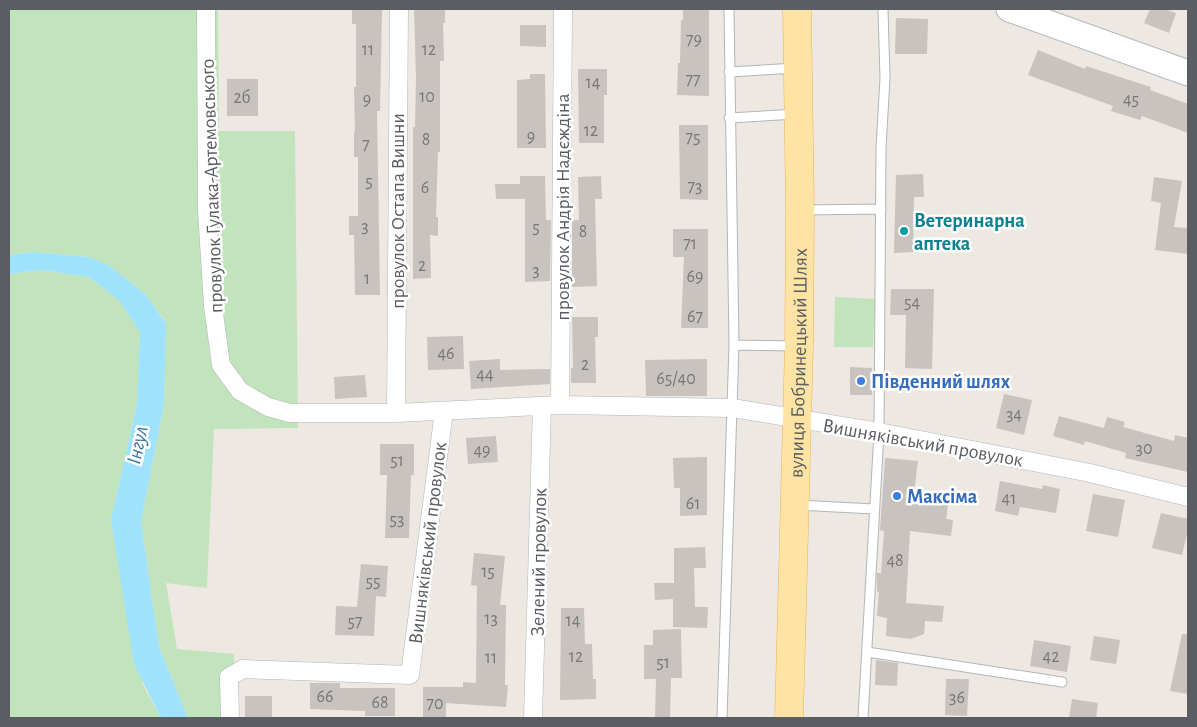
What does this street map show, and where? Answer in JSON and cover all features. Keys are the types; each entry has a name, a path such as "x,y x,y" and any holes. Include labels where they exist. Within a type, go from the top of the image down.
{"main road":[{"name":"вулиця Бобринецький Шлях","path":"788,718 799,346 800,210 797,9"}],"street":[{"name":"провулок Гулака-Артемовського","path":"206,9 207,210 213,306 222,365 240,391 268,407 290,413"},
{"name":"провулок Остапа Вишни","path":"396,412 399,9"},
{"name":"провулок Андрія Надєждіна","path":"560,405 563,9"},
{"path":"1009,9 1188,73"},
{"name":"Вишняківський провулок","path":"290,413 444,411 560,405 732,408 878,432 1090,473 1188,497"},
{"name":"Зелений провулок","path":"533,718 542,406"},
{"name":"Вишняківський провулок","path":"230,718 229,677 243,669 410,675 444,411"}],"lane":[{"path":"722,718 734,345 729,118 729,9"},
{"path":"863,718 878,432 881,148 885,78 883,9"},
{"path":"729,72 798,68"},
{"path":"729,118 799,114"},
{"path":"800,210 881,210"},
{"path":"734,345 799,346"},
{"path":"795,505 874,509"},
{"path":"867,652 1062,682"}],"green space":[{"path":"9,9 218,9 219,131 295,131 298,428 214,429 207,588 166,583 177,649 234,654 236,718 188,718 159,647 141,522 164,405 166,322 146,295 110,266 89,257 33,252 9,255"},
{"path":"41,270 89,277 119,300 140,332 137,404 111,520 143,685 161,718 9,718 9,274"},
{"path":"835,297 875,299 873,347 834,347"}],"water":[{"name":"Інгул","path":"33,252 89,257 110,266 146,295 166,323 164,405 141,522 159,647 188,718 161,718 134,664 111,520 137,404 140,332 119,300 89,277 41,270 9,274 9,255"}],"building":[{"path":"352,9 382,9 380,111 377,111 380,295 355,295 354,235 349,235 349,216 358,216 358,157 354,157 356,24 352,24"},
{"path":"414,9 445,9 445,23 443,23 444,61 440,61 440,152 438,152 436,217 438,217 438,236 430,235 431,278 413,279 413,127 415,127 416,78"},
{"path":"683,9 709,9 709,96 677,95"},
{"path":"1150,9 1165,9 1176,13 1169,33 1144,23"},
{"path":"896,18 928,19 927,54 895,54"},
{"path":"520,25 546,25 546,47 520,46"},
{"path":"1038,50 1085,69 1086,66 1151,87 1150,90 1188,104 1188,133 1142,116 1140,120 1111,111 1113,106 1028,75"},
{"path":"578,69 607,69 607,95 604,95 604,143 579,143"},
{"path":"530,74 545,74 546,148 517,148 517,80 530,79"},
{"path":"227,79 258,79 258,116 227,116"},
{"path":"679,125 708,125 708,200 680,199"},
{"path":"923,174 924,197 914,197 913,252 894,253 896,175"},
{"path":"520,176 545,176 546,220 551,220 550,281 525,282 525,199 496,199 495,184 520,184"},
{"path":"601,176 602,199 595,199 597,286 572,287 572,220 579,220 578,177"},
{"path":"1154,177 1182,181 1174,227 1188,228 1188,254 1155,250 1161,203 1151,201"},
{"path":"673,229 708,229 708,328 681,328 684,257 673,257"},
{"path":"891,289 934,289 932,369 905,368 906,315 890,315"},
{"path":"572,317 598,317 598,337 595,337 596,383 571,383 571,368 573,368"},
{"path":"463,336 464,369 428,370 427,337"},
{"path":"500,359 500,370 550,369 550,384 471,389 469,361"},
{"path":"707,359 707,396 646,396 645,360"},
{"name":"Південний шлях","path":"850,367 872,368 872,395 850,395"},
{"path":"365,375 367,397 335,399 334,377"},
{"path":"1004,394 1032,400 1024,435 996,428"},
{"path":"1059,416 1104,428 1107,417 1125,422 1123,427 1174,441 1175,435 1188,438 1188,472 1125,458 1126,453 1085,441 1084,445 1053,436"},
{"path":"496,436 498,462 468,464 466,438"},
{"path":"380,444 414,444 414,475 411,475 409,538 385,538 387,475 380,475"},
{"path":"707,457 707,515 680,516 680,488 674,488 673,458"},
{"path":"885,458 918,461 914,493 949,498 946,519 953,520 951,536 910,531 906,603 944,606 942,622 925,621 924,634 911,639 886,636 887,618 877,616 879,592 877,592 877,573 881,573 884,531 880,530"},
{"path":"1000,481 1042,489 1043,485 1060,489 1056,513 1020,507 1018,516 995,511"},
{"path":"1093,494 1125,500 1118,537 1086,531"},
{"path":"1161,513 1188,519 1188,530 1182,555 1152,548"},
{"path":"705,547 706,568 694,568 695,607 708,607 707,628 673,627 673,599 655,600 654,583 674,583 674,548"},
{"path":"474,553 505,556 500,605 506,605 505,685 508,685 506,707 446,703 446,718 423,718 423,687 463,687 463,682 476,683 477,586 471,585"},
{"path":"361,564 388,566 386,597 376,596 374,636 335,635 336,606 357,607"},
{"path":"561,608 584,608 585,644 592,644 593,679 596,679 596,699 560,700"},
{"path":"681,629 682,678 671,678 670,718 655,718 656,679 644,679 644,645 653,645 653,630"},
{"path":"1182,634 1188,634 1188,694 1170,691"},
{"path":"1094,636 1120,640 1116,664 1090,660"},
{"path":"1034,640 1071,646 1067,672 1030,666"},
{"path":"876,660 898,663 897,686 875,685"},
{"path":"946,679 969,679 967,716 945,715"},
{"path":"310,683 340,683 340,688 395,688 395,716 365,716 365,711 310,709"},
{"path":"245,696 272,696 272,718 245,718"},
{"path":"1072,699 1098,703 1096,718 1069,718"}],"place":[{"name":"Ветеринарна аптека","path":"904,231"},
{"name":"Південний шлях","path":"861,381"},
{"name":"Максіма","path":"897,496"}]}
